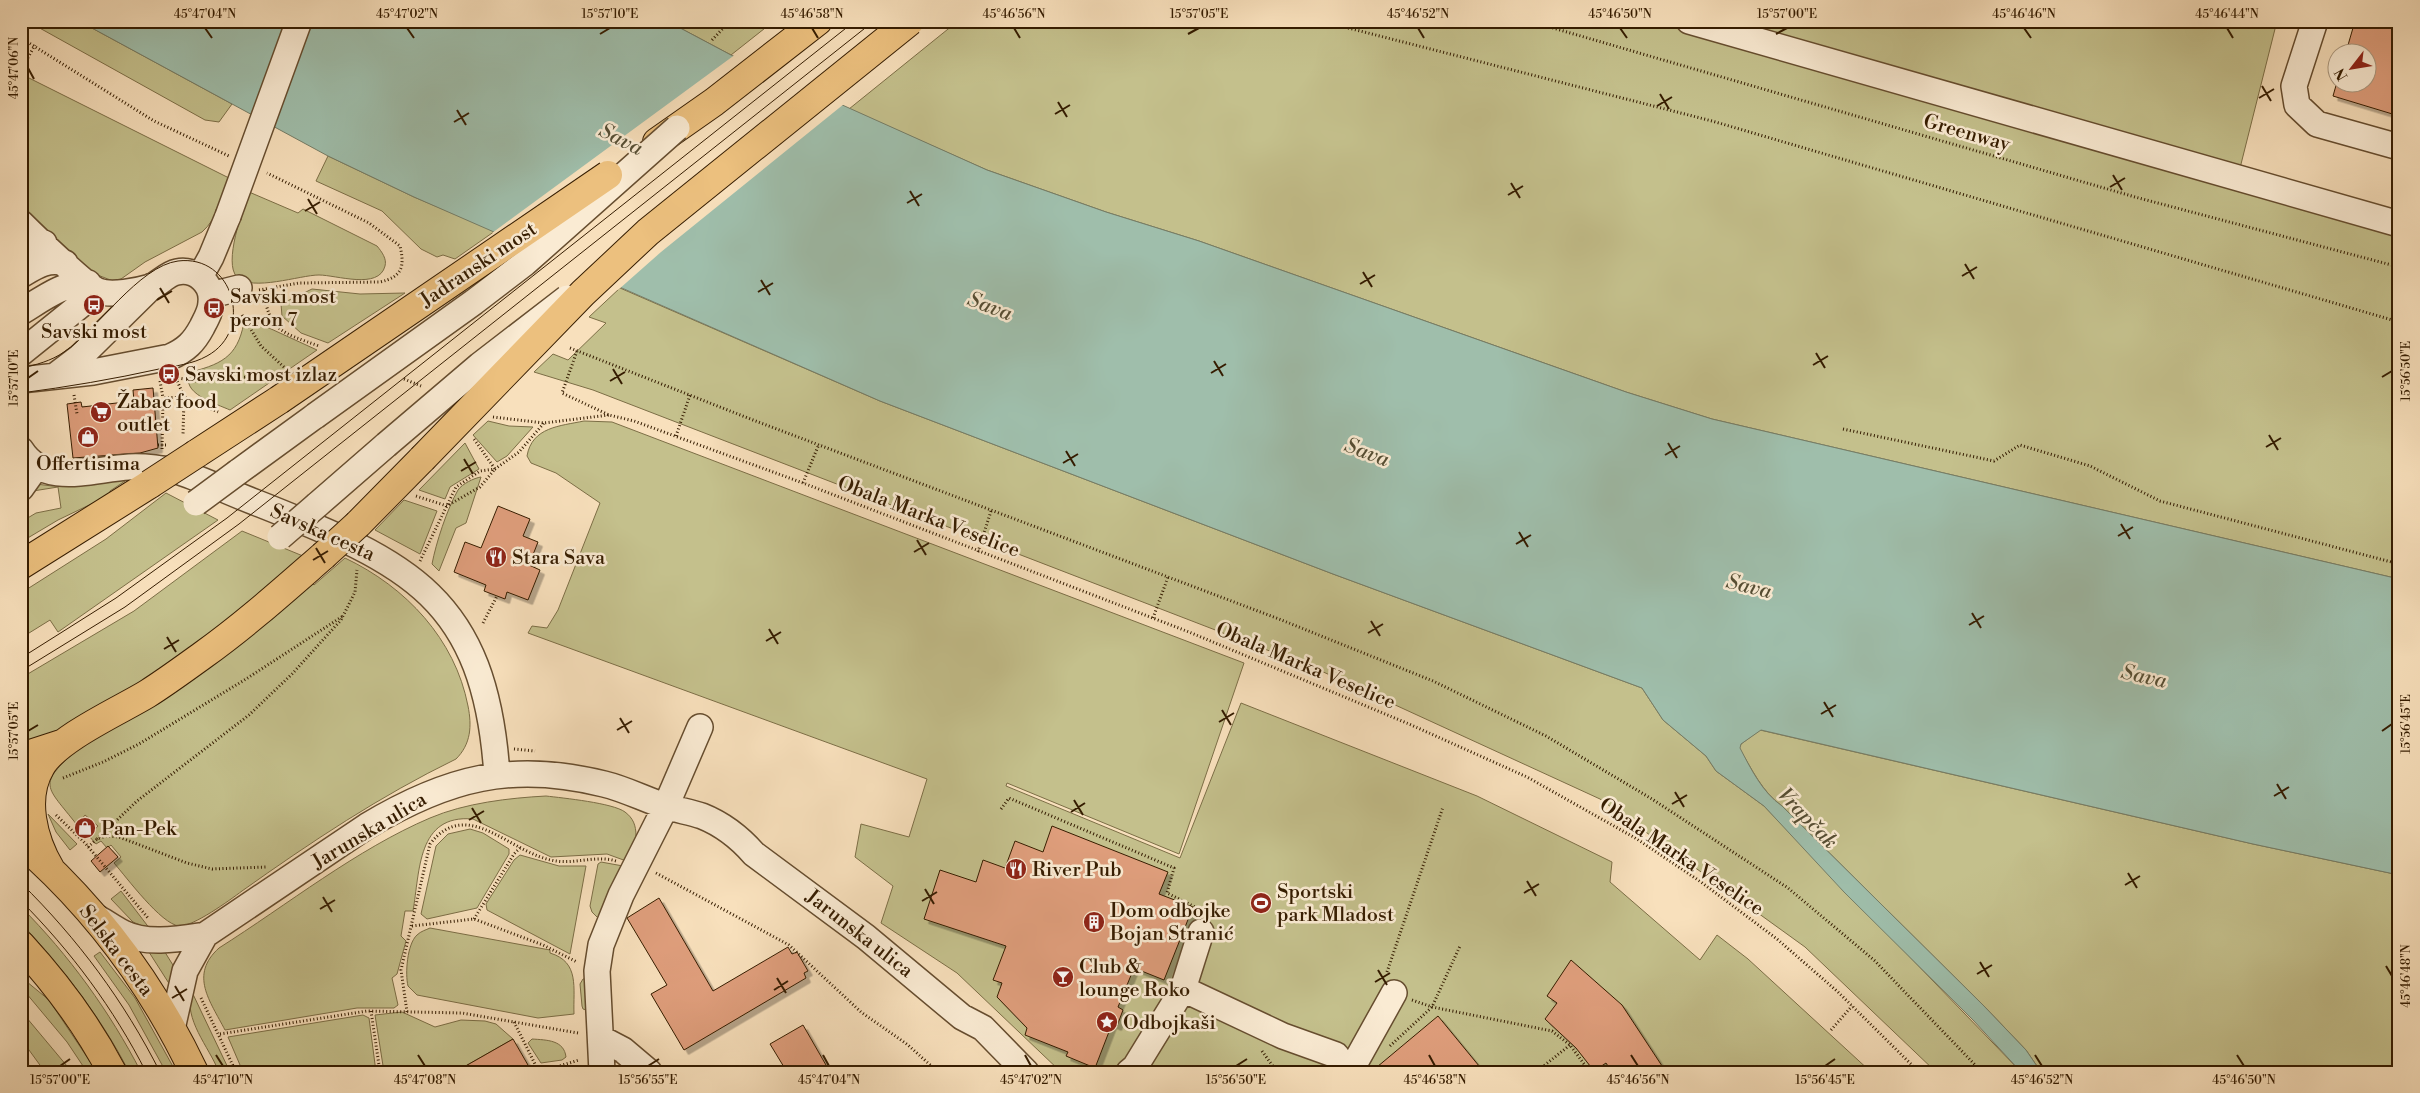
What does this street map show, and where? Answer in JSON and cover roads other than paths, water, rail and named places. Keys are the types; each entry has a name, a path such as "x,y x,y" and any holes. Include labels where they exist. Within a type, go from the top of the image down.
{"main road":[{"name":"Jadranski most","path":"21,565 150,484 190,447 279,400 677,128 818,21"},
{"path":"21,757 47,750 69,740 148,693 203,656 245,624 358,524 613,264 682,202 910,21"},
{"path":"51,870 38,844 33,828 34,787 37,775 48,757 69,740"},
{"name":"Selska cesta","path":"21,842 94,915 142,980 172,1029 194,1072"},
{"path":"21,945 71,1007 112,1072"}],"street":[{"path":"21,380 102,370 170,357 181,352 195,341 207,318 208,276 299,21"},
{"path":"1689,21 2399,224"},
{"path":"2315,21 2294,86 2297,105 2316,124 2399,147"},
{"name":"Jadranski most","path":"196,503 525,263 677,128"},
{"path":"22,225 89,280"},
{"path":"21,252 33,245 44,243"},
{"path":"21,275 40,263 56,260 89,280"},
{"path":"280,537 480,365 613,264"},
{"path":"55,376 80,357 152,286 168,275 188,272 208,276 239,288"},
{"path":"21,294 56,276 152,286"},
{"path":"21,312 73,284 89,280"},
{"path":"21,333 66,305 89,280"},
{"path":"21,353 89,280"},
{"path":"21,488 29,458"},
{"name":"Savska cesta","path":"29,458 52,473 65,474 130,467 155,467 180,472 349,541 392,564 433,597 452,621 474,660 491,722 497,775"},
{"path":"602,1072 602,1039 597,972 601,945 621,895 666,806 700,727"},
{"name":"Jarunska ulica","path":"205,935 395,810 438,789 497,775 523,774 572,777 617,788 710,820 740,838 754,854 866,937 962,1017 983,1028 1026,1072"},
{"path":"94,915 124,934 142,939 182,939 205,935"},
{"path":"1129,1072 1183,989 1201,932"},
{"path":"172,1029 184,971 205,935"},
{"path":"1183,989 1283,1036 1336,1056 1349,1072 1394,993"},
{"name":"Jarunska ulica","path":"962,1017 975,1036 1012,1072"},
{"path":"602,1039 622,1050 649,1072"}],"water":[{"name":"Sava","path":"79,21 667,21 731,55 987,170 1106,212 1199,241 1626,392 1712,419 2399,579 2399,875 2253,844 1761,730 1741,744 1740,748 1748,764 1769,794 1984,1006 2026,1050 2041,1072 2021,1072 1973,1020 1844,892 1764,806 1716,771 1706,756 1663,720 1642,688 1333,574 880,401 414,197 328,156"}],"tram line":[{"path":"21,658 116,598 227,518 855,21"},
{"path":"21,671 125,607 239,524 874,21"},
{"path":"21,368 54,358 64,352 77,342 133,286 163,265 178,261 197,262 212,269 224,281 231,296 233,313 230,329 222,344 202,359 108,379 21,393"},
{"path":"21,883 62,926 98,972 131,1020 160,1072"},
{"path":"21,901 74,960 106,1003 146,1072"}],"place":[{"name":"Savski most","path":"94,305"},
{"name":"Savski most peron 7","path":"214,308"},
{"name":"Savski most izlaz","path":"169,374"},
{"name":"Žabac food outlet","path":"101,412"},
{"name":"Offertisima","path":"88,437"},
{"name":"Stara Sava","path":"496,557"},
{"name":"Pan-Pek","path":"85,828"},
{"name":"River Pub","path":"1016,869"},
{"name":"Sportski park Mladost","path":"1261,903"},
{"name":"Dom odbojke Bojan Stranić","path":"1094,922"},
{"name":"Club & lounge Roko","path":"1063,977"},
{"name":"Odbojkaši","path":"1107,1022"}],"water label":[{"name":"Vrapčak","path":"1808,818"}]}
